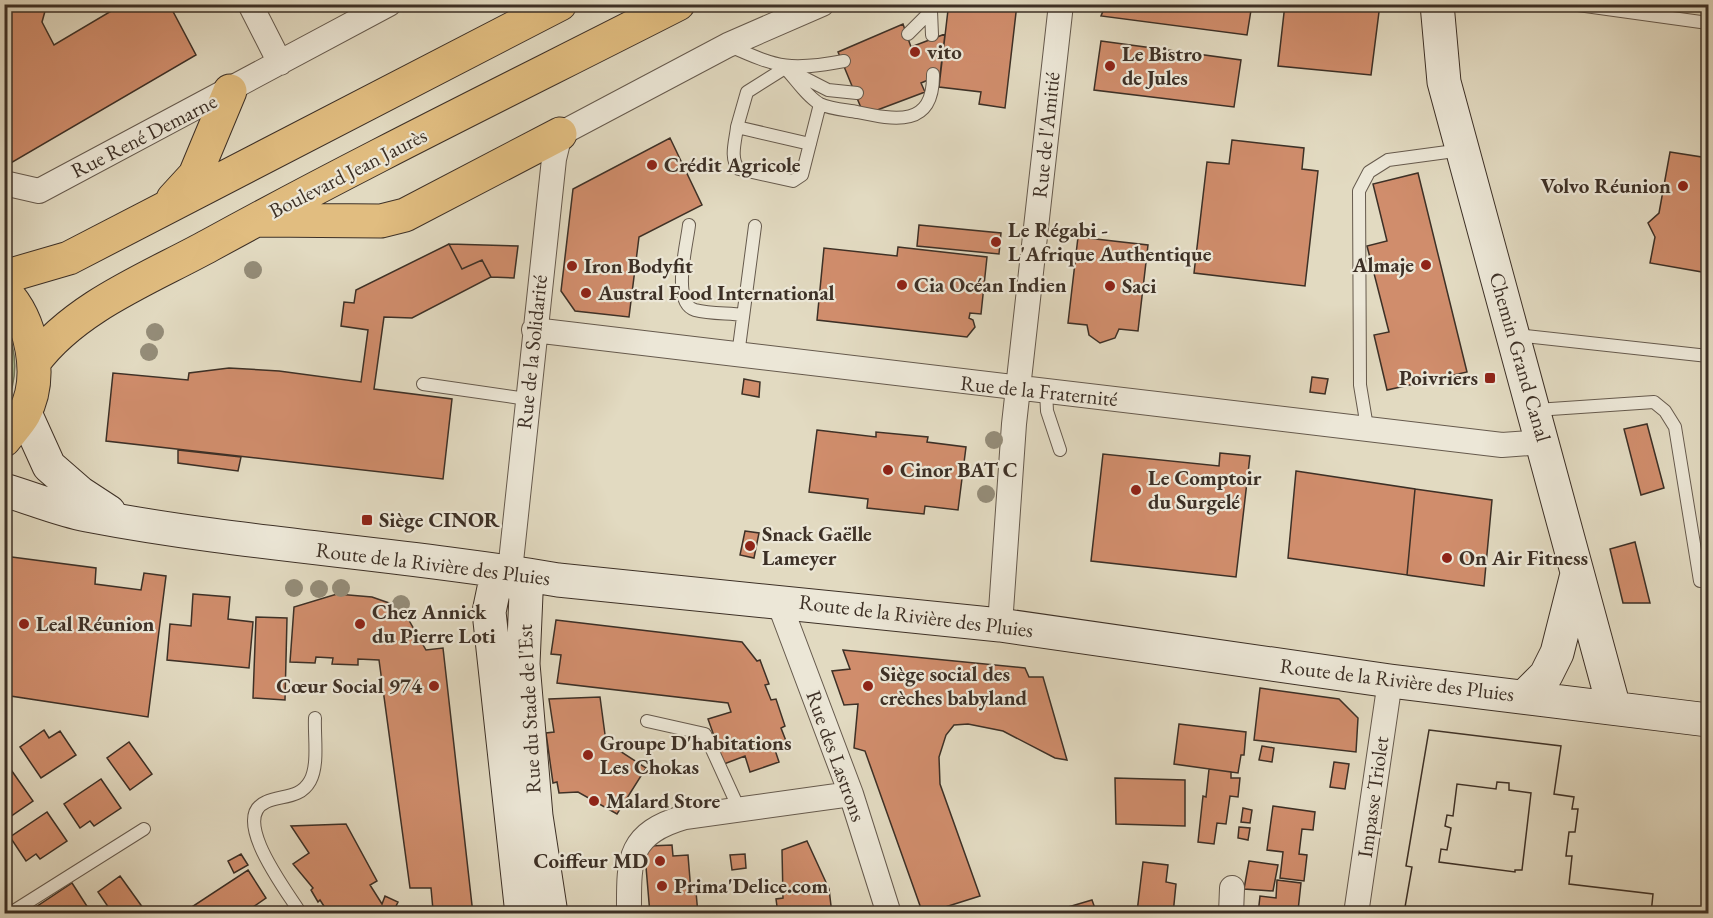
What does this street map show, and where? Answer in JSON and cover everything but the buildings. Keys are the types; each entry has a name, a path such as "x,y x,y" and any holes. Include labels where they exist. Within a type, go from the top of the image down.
{"main road":[{"path":"4,277 69,258 560,4"},
{"name":"Boulevard Jean Jaurès","path":"34,362 50,341 94,308 255,220 678,4"},
{"name":"Chemin Grand Canal","path":"1437,4 1444,82 1544,442 1614,708"},
{"path":"161,211 195,174 230,92"},
{"path":"255,220 381,221 405,215 560,134"},
{"path":"4,291 30,336 34,362 25,413 4,440"},
{"path":"25,413 49,466 80,493 122,520"},
{"path":"4,490 86,515 122,520"},
{"name":"Route de la Rivière des Pluies","path":"122,520 156,528 285,546 510,571 558,580 778,600 1000,625 1390,681 1708,720"},
{"path":"1524,697 1546,675 1557,653 1578,569"},
{"name":"Rue du Stade de l'Est","path":"522,914 489,612 494,588 510,571 526,594 523,664 536,816 551,914"}],"street":[{"path":"250,4 280,63"},
{"name":"Rue René Demarne","path":"4,183 39,191 230,92 389,4"},
{"path":"560,134 728,45 822,4"},
{"name":"Rue de l'Amitié","path":"1000,625 1019,388 1061,4"},
{"name":"Rue de la Solidarité","path":"510,571 534,330 554,159 560,134"},
{"name":"Rue de la Fraternité","path":"534,330 1367,427 1502,445 1544,442"},
{"name":"Rue des Lastrons","path":"778,600 851,794 889,914"},
{"name":"Impasse Triolet","path":"1356,914 1390,681"},
{"path":"629,914 629,866 635,848 666,823 685,817 851,794"},
{"path":"1231,914 1232,888"}],"lane":[{"path":"1571,4 1708,23"},
{"path":"908,34 933,8"},
{"path":"932,35 933,8"},
{"path":"728,45 784,68 828,90 857,93"},
{"path":"820,104 802,175 793,182 739,169 734,158 737,127 747,92 784,68 806,68 844,61"},
{"path":"784,68 820,104 891,120 912,116 926,106 933,93 933,74"},
{"path":"737,127 810,144"},
{"path":"1367,427 1360,385 1359,191 1369,172 1388,160 1463,150"},
{"path":"689,225 681,292 685,303 693,309 743,315"},
{"path":"738,355 755,226"},
{"path":"1513,335 1708,356"},
{"path":"423,384 527,399"},
{"path":"1046,391 1047,411 1060,450"},
{"path":"1535,410 1654,402 1665,411 1675,427 1700,581"},
{"path":"301,914 258,844 253,823 256,812 264,803 296,794 310,782 313,772 315,718"},
{"path":"647,721 705,734 740,811"},
{"path":"9,914 144,829"}],"green space":[{"path":"5,324 15,366 5,408"}],"place":[{"name":"vito","path":"915,52"},
{"name":"Le Bistro de Jules","path":"1110,66"},
{"name":"Crédit Agricole","path":"652,165"},
{"name":"Volvo Réunion","path":"1683,186"},
{"name":"Le Régabi - L'Afrique Authentique","path":"996,242"},
{"name":"Almaje","path":"1426,265"},
{"name":"Iron Bodyfit","path":"572,266"},
{"name":"Cia Océan Indien","path":"902,285"},
{"name":"Saci","path":"1110,286"},
{"name":"Austral Food International","path":"586,293"},
{"name":"Poivriers","path":"1490,378"},
{"name":"Cinor BAT C","path":"888,470"},
{"name":"Le Comptoir du Surgelé","path":"1136,490"},
{"name":"Siège CINOR","path":"367,520"},
{"name":"Snack Gaëlle Lameyer","path":"750,546"},
{"name":"On Air Fitness","path":"1447,558"},
{"name":"Leal Réunion","path":"24,624"},
{"name":"Chez Annick du Pierre Loti","path":"360,624"},
{"name":"Cœur Social 974","path":"434,686"},
{"name":"Siège social des crèches babyland","path":"868,686"},
{"name":"Groupe D'habitations Les Chokas","path":"588,755"},
{"name":"Malard Store","path":"594,801"},
{"name":"Coiffeur MD","path":"660,861"},
{"name":"Prima'Delice.com","path":"662,886"}]}
